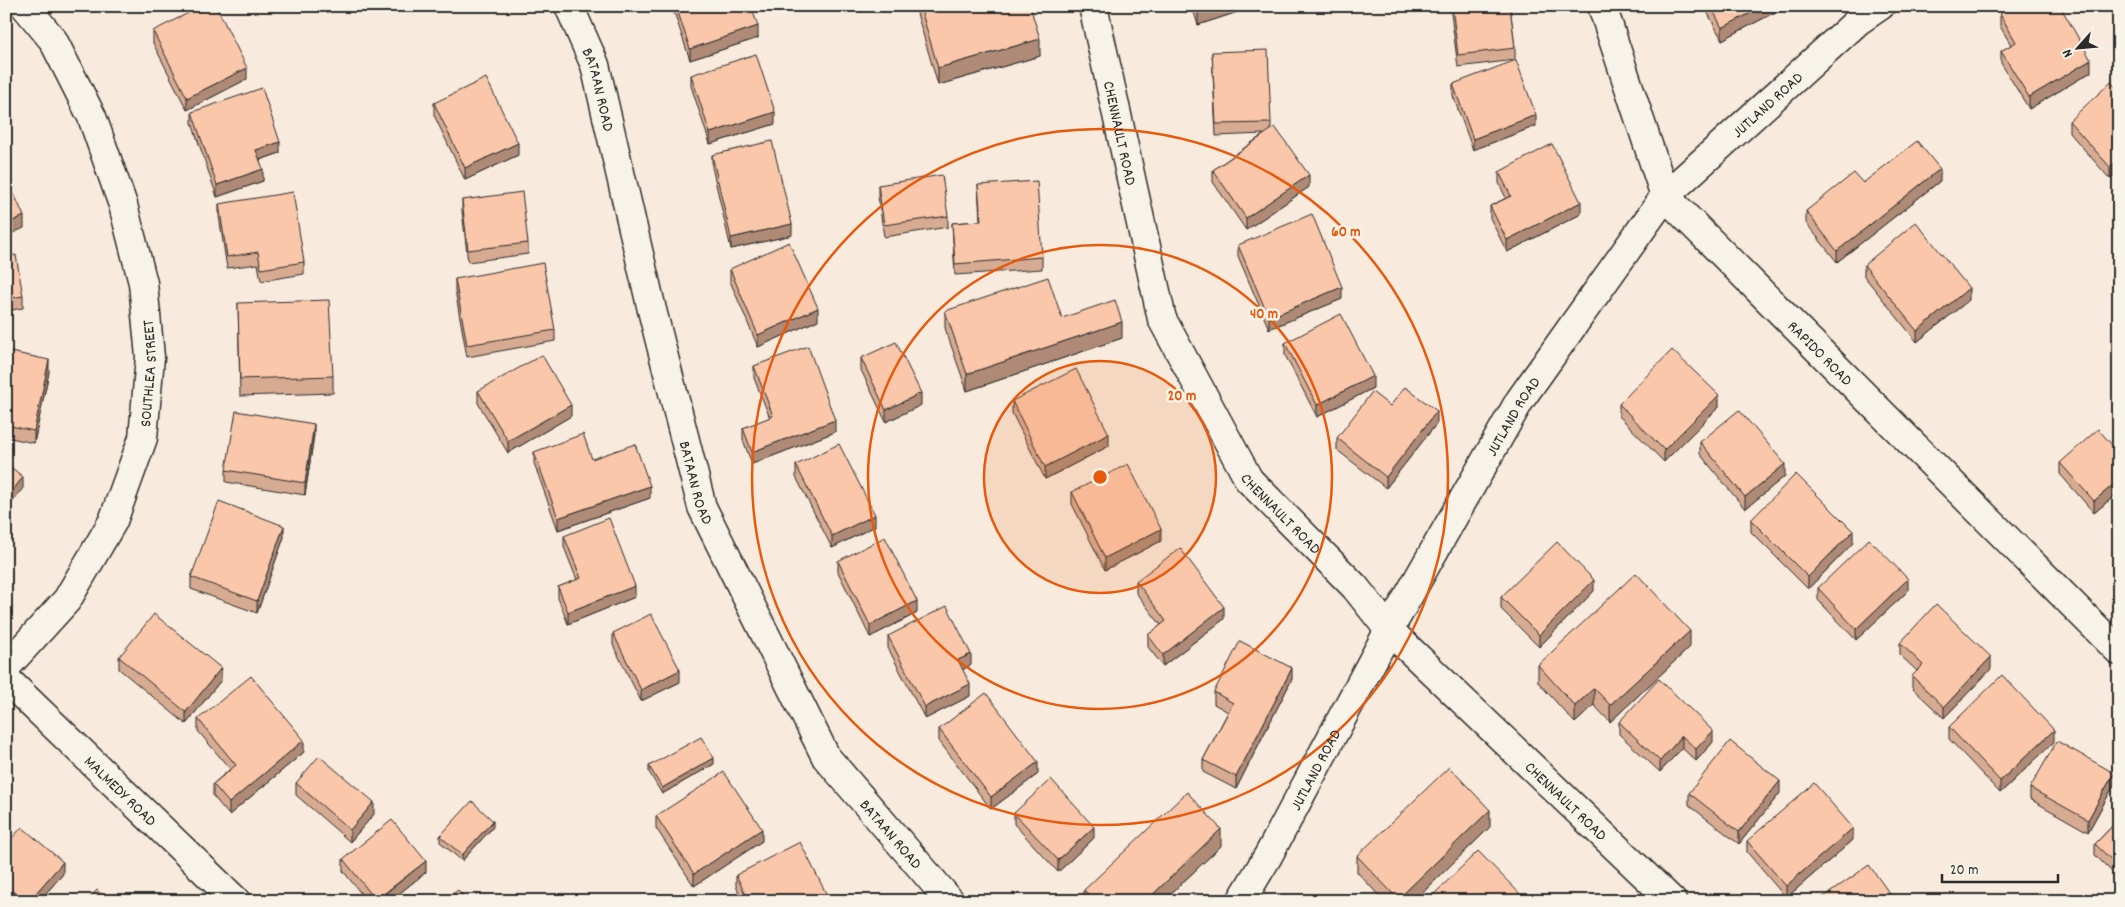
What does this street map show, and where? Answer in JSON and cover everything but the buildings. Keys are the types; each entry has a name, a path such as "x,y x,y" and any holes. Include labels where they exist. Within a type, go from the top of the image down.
{"street":[{"name":"SOUTHLEA STREET","path":"6,667 67,600 113,521 143,438 150,357 143,283 123,205 92,116 53,40 25,6"},
{"name":"BATAAN ROAD","path":"569,6 595,65 652,310 702,507 826,757 950,901"},
{"name":"CHENNAULT ROAD","path":"1093,6 1162,319 1249,480 1355,588 1389,630 1672,901"},
{"name":"RAPIDO ROAD","path":"1602,6 1665,196 2119,651"},
{"name":"JUTLAND ROAD","path":"1241,901 1268,856 1389,630 1520,400 1665,196 1858,21 1880,6"},
{"name":"MALMEDY ROAD","path":"6,679 236,901"}]}
